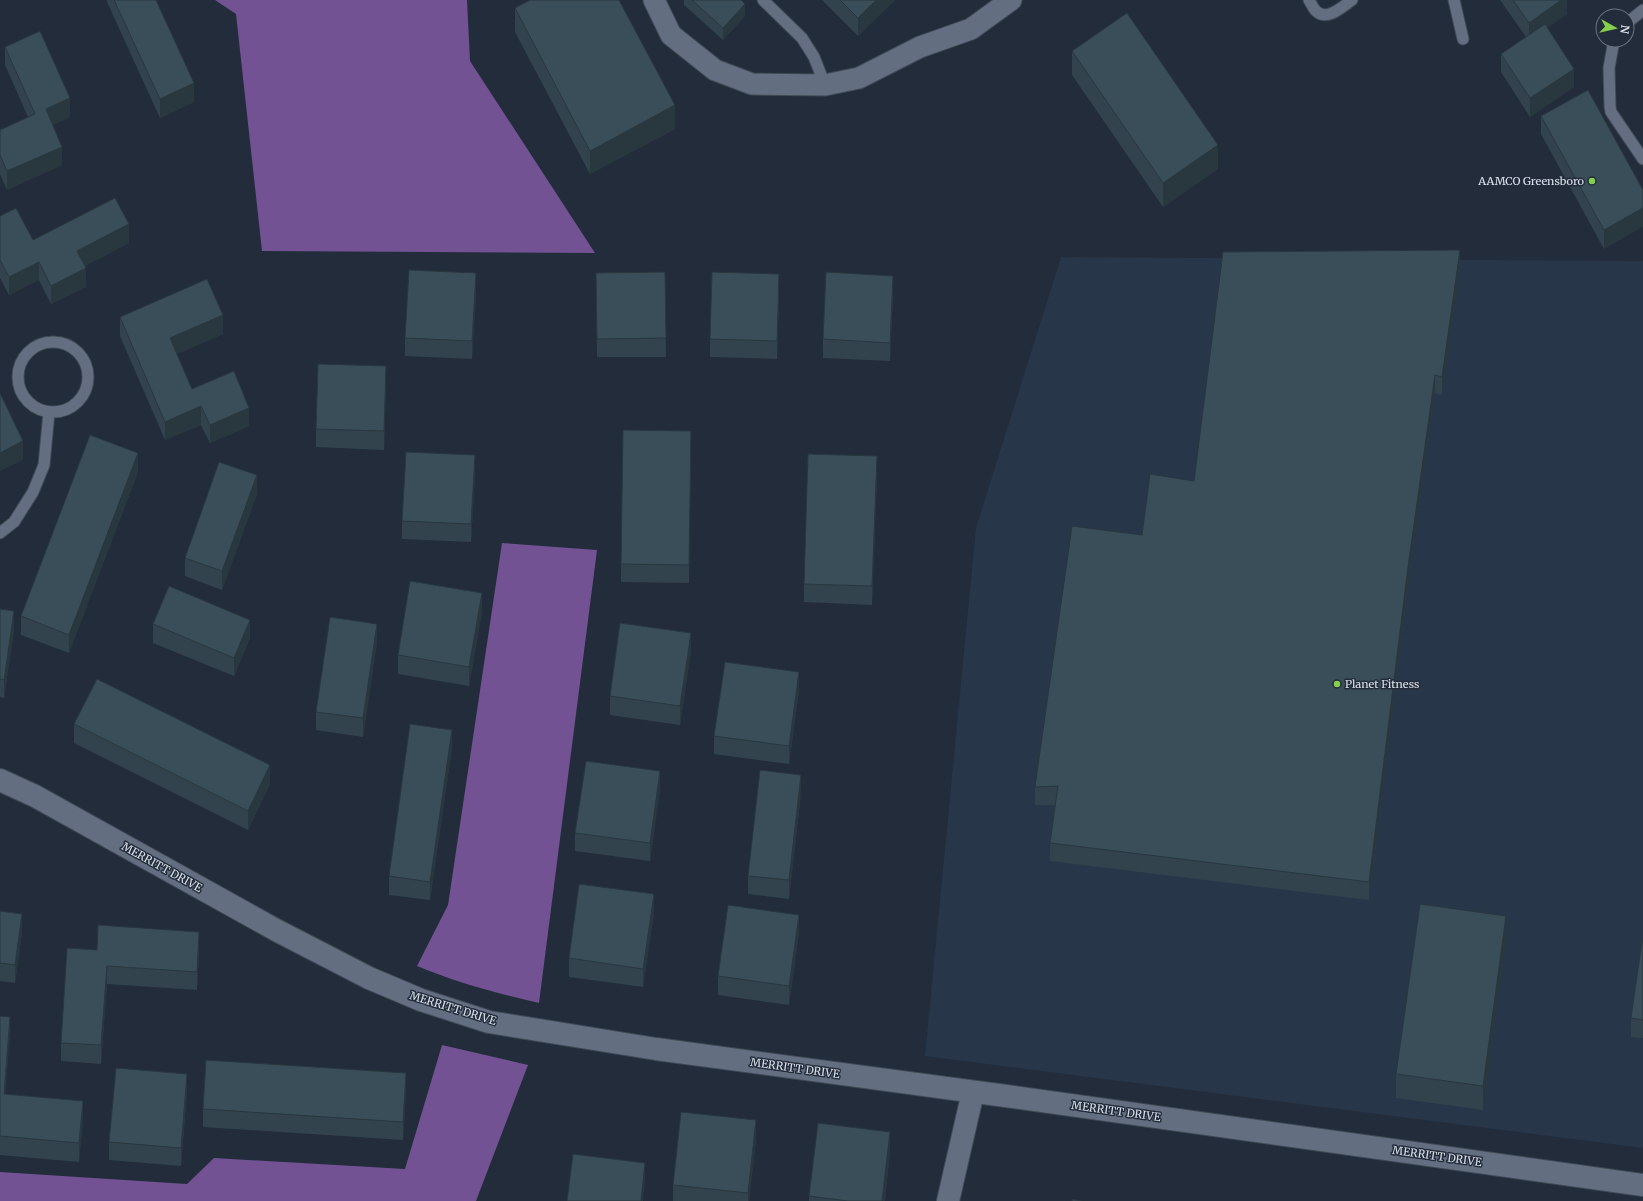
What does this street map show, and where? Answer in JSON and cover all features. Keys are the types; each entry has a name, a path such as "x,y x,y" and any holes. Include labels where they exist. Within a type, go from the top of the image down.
{"street":[{"path":"654,0 671,35 716,70 752,84 825,85 859,78 920,47 971,29 1011,0"},
{"name":"MERRITT DRIVE","path":"0,780 35,796 304,945 369,978 421,1000 489,1022 656,1049 1643,1185"},
{"path":"948,1201 973,1092"}],"lane":[{"path":"763,0 802,38 814,57 825,85"},
{"path":"1309,0 1316,11 1323,14 1331,14 1352,0"},
{"path":"1454,0 1463,39"},
{"path":"1635,16 1643,10"},
{"path":"1613,48 1609,68 1610,106 1612,112 1643,159"},
{"path":"47,342 58,342 68,345 81,356 88,371 88,382 85,392 75,404 60,412 49,412 37,408 27,400 20,389 18,376 21,364 28,353 37,346 47,342"},
{"path":"0,533 14,522 34,492 44,465 49,412"}],"shaded area":[{"path":"215,0 467,0 470,61 595,253 262,251 236,14"},
{"path":"1061,257 1643,261 1643,1148 925,1056 976,528"},
{"path":"502,543 597,550 539,1003 447,978 417,966 448,905"},
{"path":"442,1045 528,1065 476,1201 0,1201 0,1172 187,1184 214,1158 405,1169"}],"building":[{"path":"114,0 156,0 194,83 160,99"},
{"path":"530,0 619,0 675,105 590,151 515,8"},
{"path":"692,0 741,0 745,4 723,28"},
{"path":"840,0 876,0 858,18"},
{"path":"1513,0 1561,0 1529,23"},
{"path":"1127,13 1218,145 1163,183 1072,51"},
{"path":"1545,24 1574,69 1530,98 1501,54"},
{"path":"40,31 70,98 46,109 62,147 7,171 0,155 0,130 35,114 5,47"},
{"path":"1588,90 1643,190 1643,208 1604,230 1541,116"},
{"path":"115,198 129,224 77,251 86,268 51,286 39,262 9,277 0,260 0,216 16,208 33,240"},
{"path":"1460,250 1442,377 1435,375 1408,567 1369,882 1050,843 1058,786 1035,787 1072,526 1142,535 1150,474 1194,481 1223,252"},
{"path":"409,270 476,273 472,341 405,338"},
{"path":"665,272 666,338 597,339 596,273"},
{"path":"712,272 779,274 777,341 710,339"},
{"path":"826,272 893,276 890,343 823,339"},
{"path":"207,279 223,315 170,338 192,389 234,371 249,408 210,425 201,406 165,422 120,317"},
{"path":"318,364 386,366 384,431 316,429"},
{"path":"0,393 23,441 0,453"},
{"path":"623,430 691,431 689,565 621,564"},
{"path":"90,435 138,453 69,635 21,616"},
{"path":"406,452 475,455 471,524 402,521"},
{"path":"808,454 877,456 872,586 804,584"},
{"path":"219,462 257,475 222,571 185,558"},
{"path":"410,581 482,593 469,667 398,655"},
{"path":"169,586 250,620 234,658 153,624"},
{"path":"0,609 14,611 4,680 0,679"},
{"path":"330,617 377,624 363,718 316,712"},
{"path":"620,623 691,633 680,706 610,696"},
{"path":"725,662 799,672 789,746 714,736"},
{"path":"97,679 270,765 248,811 74,724"},
{"path":"410,724 452,730 430,882 389,876"},
{"path":"586,761 660,771 650,843 575,833"},
{"path":"760,770 801,775 789,880 748,876"},
{"path":"579,884 654,894 643,969 569,958"},
{"path":"1420,904 1506,916 1483,1086 1396,1074"},
{"path":"728,905 799,915 789,986 718,976"},
{"path":"0,911 22,914 15,965 0,963"},
{"path":"98,925 199,932 197,972 107,966 101,1045 61,1043 67,948 97,950"},
{"path":"1643,941 1643,1020 1631,1018"},
{"path":"0,1016 10,1017 4,1094 83,1101 79,1143 0,1136"},
{"path":"206,1060 406,1073 403,1122 203,1109"},
{"path":"116,1068 187,1074 181,1148 109,1142"},
{"path":"681,1112 756,1120 748,1193 673,1185"},
{"path":"818,1123 890,1132 882,1201 848,1201 809,1196"},
{"path":"573,1154 645,1163 641,1201 567,1201"}],"place":[{"name":"AAMCO Greensboro","path":"1592,181"},
{"name":"Planet Fitness","path":"1337,684"}]}
